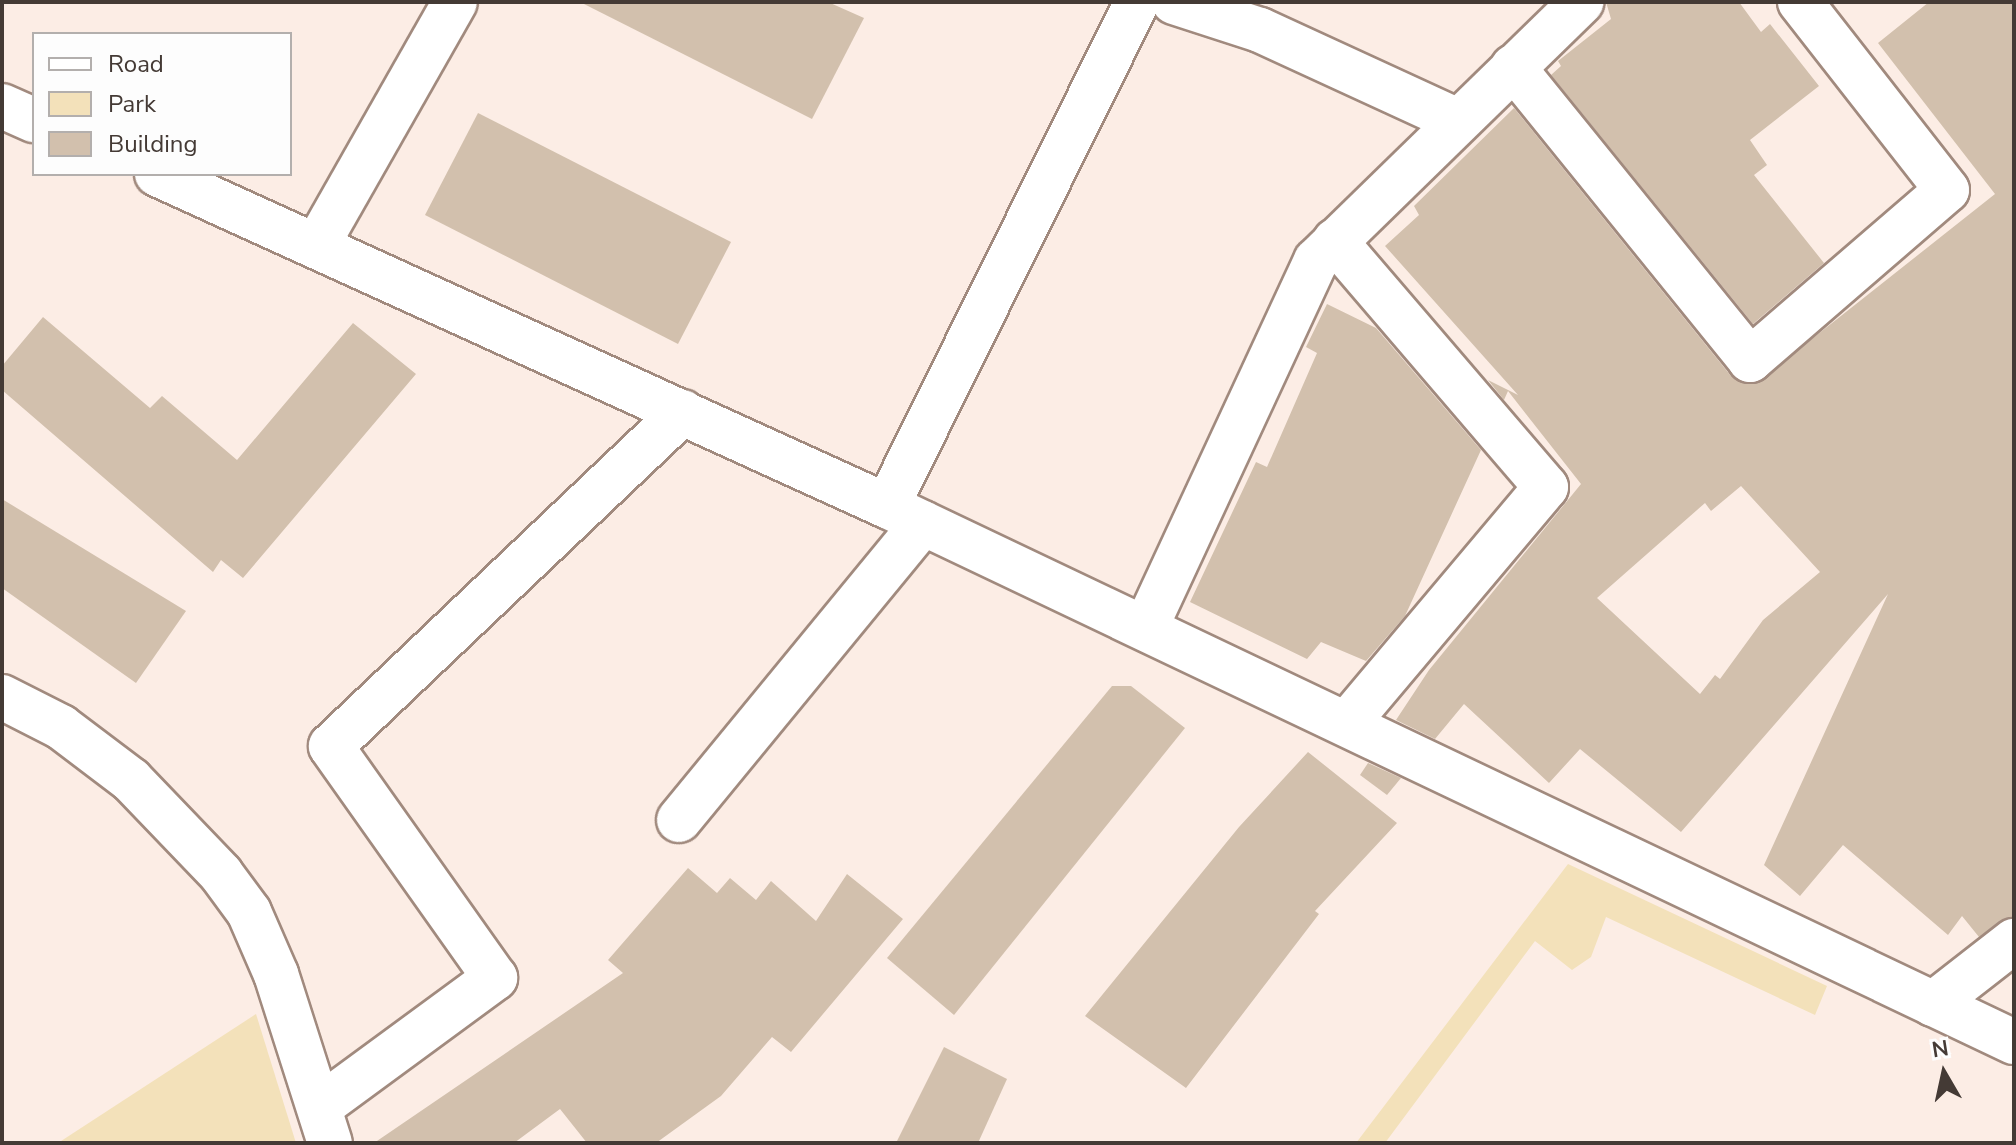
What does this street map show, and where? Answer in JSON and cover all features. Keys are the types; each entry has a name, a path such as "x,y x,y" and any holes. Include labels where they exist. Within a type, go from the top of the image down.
{"street":[{"path":"317,245 455,2"},
{"path":"679,820 905,514 1137,2"},
{"path":"1174,2 1260,30 1456,120"},
{"path":"1146,627 1316,261 1456,120 1581,2"},
{"path":"1513,67 1750,360 1947,190 1800,2"},
{"path":"2,106 32,119"},
{"path":"162,176 905,514 2014,1042"},
{"path":"1335,241 1546,487 1347,723"},
{"path":"2,697 61,727 131,780 221,874 249,912 276,974 326,1124 495,978 331,746 683,412"},
{"path":"1933,1004 2014,941"}],"green space":[{"path":"1568,864 1827,986 1815,1015 1606,917 1591,957 1572,970 1535,941 1385,1143 1356,1143"},
{"path":"256,1014 296,1143 58,1143"}],"building":[{"path":"580,2 828,2 864,18 812,119"},
{"path":"1606,2 1739,2 1761,32 1770,24 1819,86 1750,140 1767,165 1754,175 1824,263 1753,324 1551,75 1561,66 1558,61 1611,19"},
{"path":"1929,2 2014,2 2014,917 1979,937 1962,916 1948,935 1843,845 1800,896 1764,865 1888,594 1681,832 1580,749 1549,783 1464,704 1435,739 1396,720 1429,670 1581,484 1508,391 1504,400 1488,380 1518,395 1385,246 1419,215 1414,206 1514,108 1731,376 1755,384 1995,194 1878,43","holes":["1741,486 1820,572 1763,620 1720,679 1715,675 1700,694 1597,598 1705,503 1711,511"]},
{"path":"478,113 731,242 678,344 425,215"},
{"path":"1327,304 1376,328 1481,450 1405,616 1366,661 1321,642 1307,659 1190,602 1256,462 1267,467 1317,353 1306,347"},
{"path":"43,317 150,408 162,396 237,460 353,323 416,374 243,578 221,560 213,572 2,390 2,366"},
{"path":"2,499 186,611 136,683 2,588"},
{"path":"1112,686 1131,686 1185,728 954,1015 887,958"},
{"path":"1308,752 1397,823 1315,911 1319,914 1186,1088 1085,1016 1239,827"},
{"path":"1368,763 1401,778 1387,795 1360,775"},
{"path":"688,868 717,893 730,878 756,900 771,881 816,921 847,874 903,919 791,1052 772,1037 721,1096 656,1143 587,1143 560,1109 514,1143 374,1143 623,973 608,960"},
{"path":"944,1047 1007,1079 978,1143 896,1143"}]}
